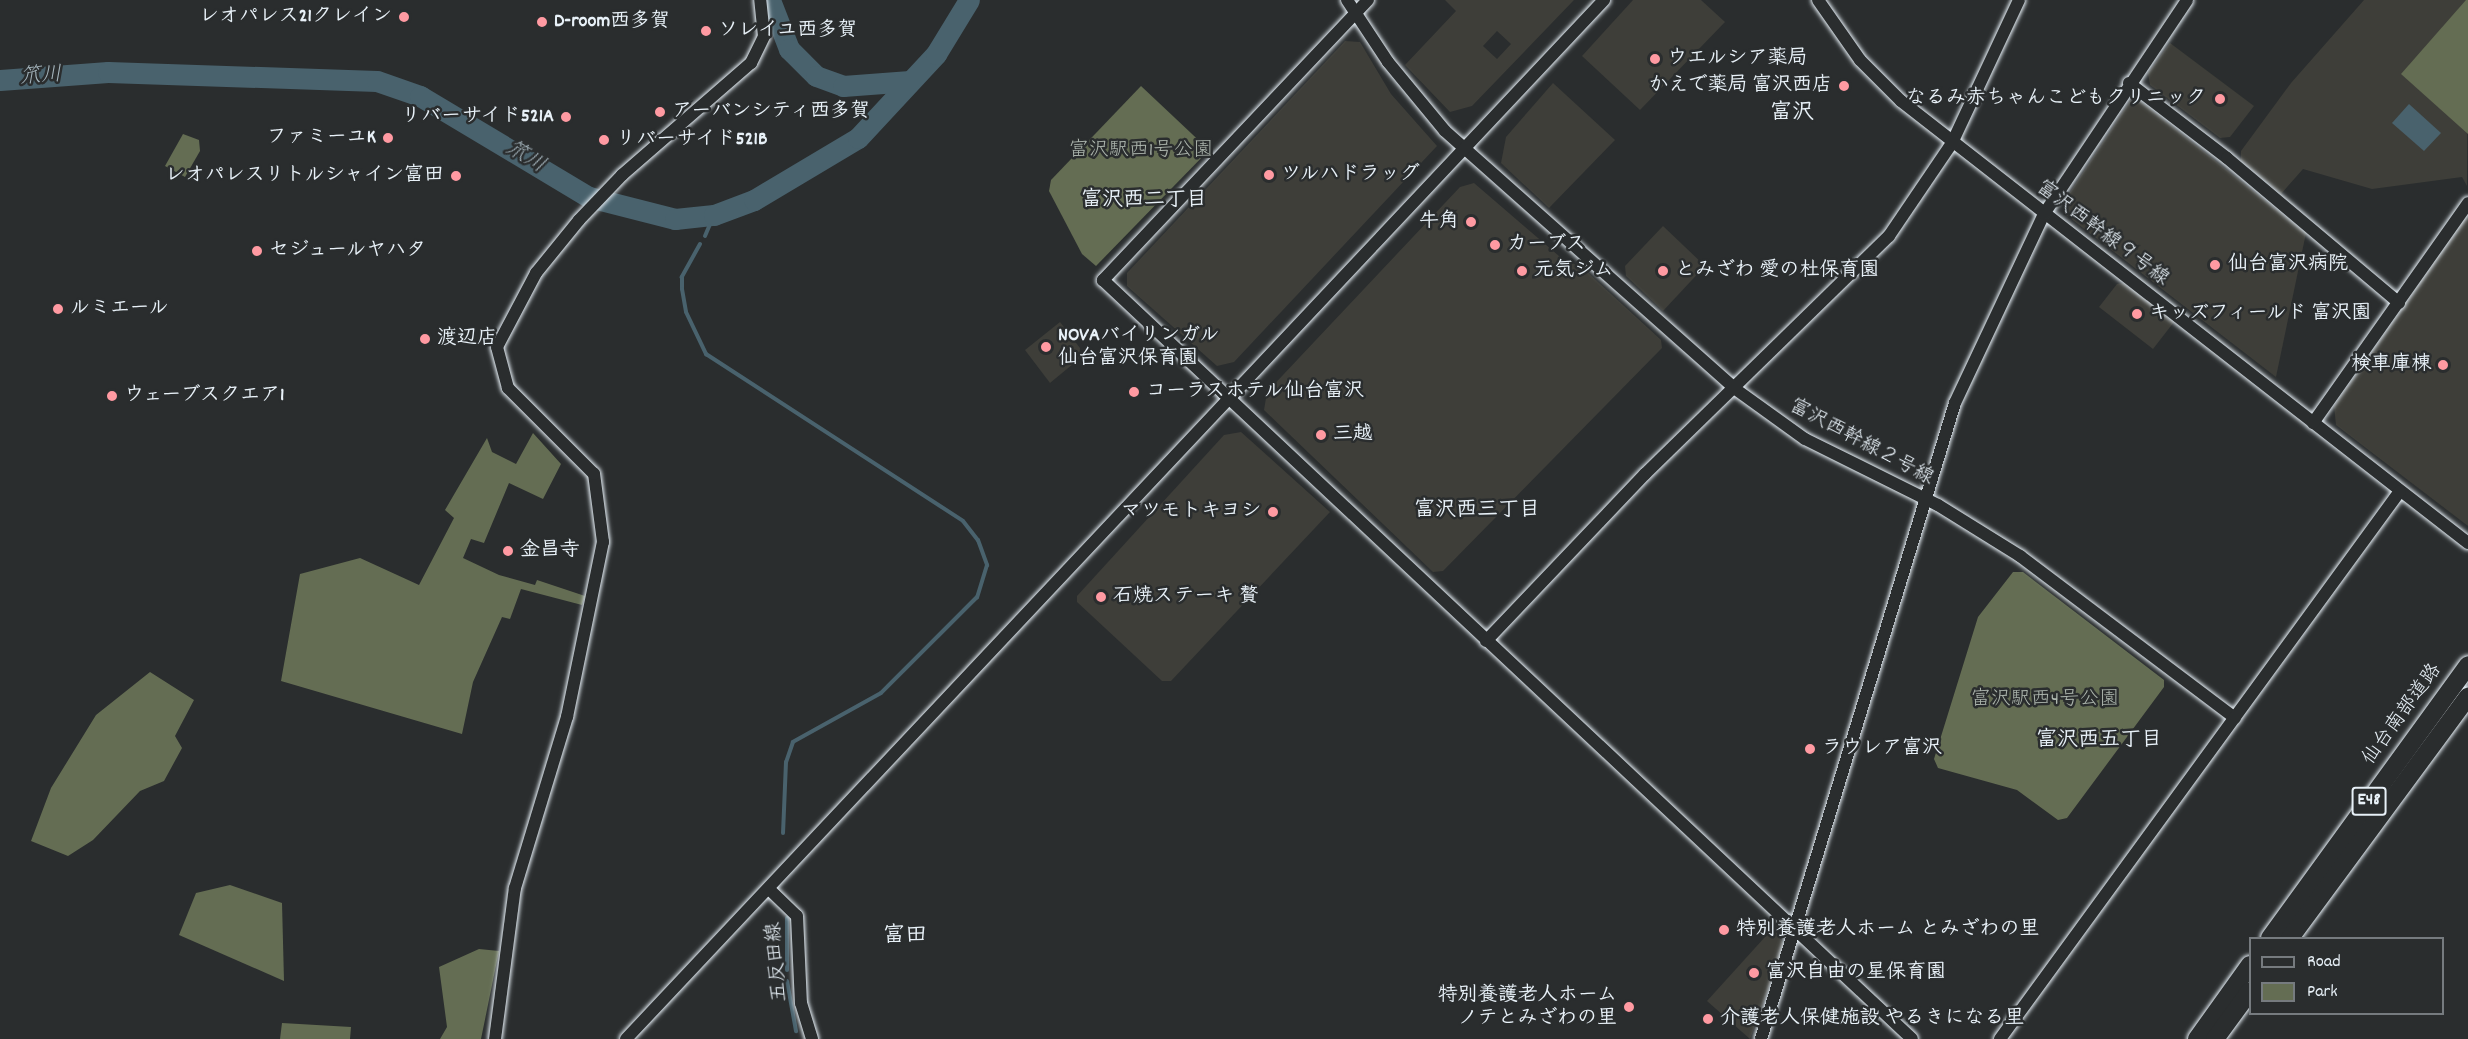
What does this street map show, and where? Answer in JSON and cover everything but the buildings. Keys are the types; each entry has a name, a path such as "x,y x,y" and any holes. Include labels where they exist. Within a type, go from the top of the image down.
{"highway":[{"name":"仙台南部道路","path":"2271,937 2468,665"},
{"name":"E48","path":"2291,937 2468,697"},
{"path":"2197,1039 2249,966"},
{"path":"2215,1039 2249,993"}],"street":[{"path":"495,1039 514,888 567,717 603,542 594,474 508,388 497,347 536,273 583,216 622,175 746,69 764,36 760,0"},
{"name":"富沢西幹線２号線","path":"1347,0 1424,110 1464,149 1734,387 1805,439 1925,499 2020,556 2235,718"},
{"path":"1368,0 1103,280 1912,1039"},
{"path":"626,1039 770,890 1604,0"},
{"name":"富沢西幹線９号線","path":"1818,0 1878,81 1952,143 2468,543"},
{"path":"1486,641 1734,387 1890,236 1952,143 2019,0"},
{"path":"1761,1039 1955,403 2044,214 2129,83 2187,0"},
{"path":"2129,83 2227,158 2399,303"},
{"path":"2313,423 2468,203"},
{"path":"2000,1039 2400,491"},
{"name":"五反田線","path":"770,890 797,916 801,1003 812,1039"}],"shaded area":[{"path":"1445,0 1574,0 1472,106 1450,112 1405,65 1456,11","holes":["1497,31 1511,44 1497,59 1483,46"]},
{"path":"1633,0 1701,0 1725,22 1640,110 1582,56"},
{"path":"2364,0 2468,0 2467,186 2462,177 2372,189 2303,169 2281,194 2241,161 2241,151 2291,83"},
{"path":"1345,41 1360,42 1391,94 1437,146 1234,362 1217,366 1127,286 1127,273"},
{"path":"2170,43 2254,106 2230,137 2220,138 2150,85 2148,73"},
{"path":"1553,83 1615,140 1549,208 1501,163 1506,137"},
{"name":"仙台富沢病院","path":"2139,100 2306,233 2276,377 2065,214 2063,203 2130,101"},
{"path":"1474,183 1559,256 1584,269 1661,340 1662,348 1443,571 1433,572 1264,410 1267,392 1460,187"},
{"path":"2468,214 2468,526 2336,425 2334,406"},
{"name":"とみざわ 愛の杜保育園","path":"1663,226 1705,266 1663,311 1626,276 1625,266"},
{"name":"キッズフィールド 富沢園","path":"2124,283 2174,322 2153,349 2099,307 2117,284"},
{"path":"1060,322 1080,348 1079,359 1050,383 1025,350"},
{"path":"1241,432 1330,512 1171,681 1162,681 1077,602 1077,596 1224,435"},
{"name":"富沢自由の星保育園","path":"1774,927 1784,945 1750,1039 1707,1001"}],"green space":[{"path":"2468,0 2468,134 2401,74"},
{"name":"富沢駅西1号公園","path":"1141,86 1209,150 1096,266 1082,254 1049,191 1051,180"},
{"path":"183,134 199,140 200,151 185,177 165,166"},
{"path":"533,433 561,464 543,499 509,483 484,543 471,539 463,558 499,575 535,585 537,580 585,596 582,605 521,589 510,619 502,617 473,682 462,734 281,681 300,574 360,558 419,585 454,518 445,510 487,438 492,452 516,464"},
{"name":"富沢駅西4号公園","path":"2013,572 2023,572 2164,680 2164,687 2067,818 2058,820 2017,790 1938,768 1934,759 1978,617"},
{"path":"150,672 194,700 175,736 182,748 164,781 140,791 93,840 68,856 31,841 51,788 96,715"},
{"path":"230,885 282,903 284,981 179,935 196,893"},
{"path":"479,949 499,951 481,1039 440,1039 447,1027 439,967"},
{"path":"282,1023 351,1027 350,1039 280,1039"}],"water":[{"path":"2409,104 2441,133 2424,151 2392,123"}],"waterway":[{"path":"770,0 789,49 816,76 843,86 910,81"},
{"name":"笊川","path":"0,80 108,72 377,81 420,96 589,197 675,219 714,215 754,200 858,138 936,54 969,0"},
{"path":"705,236 714,215"},
{"path":"700,244 682,277 682,289 686,312 706,354 963,521 978,540 987,565 977,597 881,693 793,742 786,762 783,833"},
{"path":"787,918 787,970"},
{"path":"787,981 796,1031"}],"place":[{"name":"レオパレス21クレイン","path":"404,17"},
{"name":"D-room西多賀","path":"542,22"},
{"name":"ソレイユ西多賀","path":"706,31"},
{"name":"ウエルシア薬局","path":"1655,59"},
{"name":"かえで薬局 富沢西店","path":"1844,86"},
{"name":"なるみ赤ちゃんこどもクリニック","path":"2220,99"},
{"name":"アーバンシティ西多賀","path":"660,112"},
{"name":"リバーサイド521A","path":"566,117"},
{"name":"ファミーユK","path":"388,138"},
{"name":"リバーサイド521B","path":"604,140"},
{"name":"ツルハドラッグ","path":"1269,175"},
{"name":"レオパレスリトルシャイン富田","path":"456,176"},
{"name":"牛角","path":"1471,222"},
{"name":"カーブス","path":"1495,245"},
{"name":"セジュールヤハタ","path":"257,251"},
{"name":"仙台富沢病院","path":"2215,265"},
{"name":"元気ジム","path":"1522,271"},
{"name":"とみざわ 愛の杜保育園","path":"1663,271"},
{"name":"ルミエール","path":"58,309"},
{"name":"キッズフィールド 富沢園","path":"2137,314"},
{"name":"渡辺店","path":"425,339"},
{"name":"NOVAバイリンガル 仙台富沢保育園","path":"1046,347"},
{"name":"検車庫棟","path":"2443,365"},
{"name":"コーラスホテル仙台富沢","path":"1134,392"},
{"name":"ウェーブスクエア1","path":"112,396"},
{"name":"三越","path":"1321,435"},
{"name":"マツモトキヨシ","path":"1273,512"},
{"name":"金昌寺","path":"508,551"},
{"name":"石焼ステーキ 贅","path":"1101,597"},
{"name":"ラウレア富沢","path":"1810,749"},
{"name":"特別養護老人ホーム とみざわの里","path":"1724,930"},
{"name":"富沢自由の星保育園","path":"1754,973"},
{"name":"特別養護老人ホーム ノテとみざわの里","path":"1629,1007"},
{"name":"介護老人保健施設 やるきになる里","path":"1708,1019"}],"district":[{"name":"富沢","path":"1792,114"},
{"name":"富沢西二丁目","path":"1144,201"},
{"name":"富沢西三丁目","path":"1477,511"},
{"name":"富沢西五丁目","path":"2099,741"},
{"name":"富田","path":"905,937"}]}
